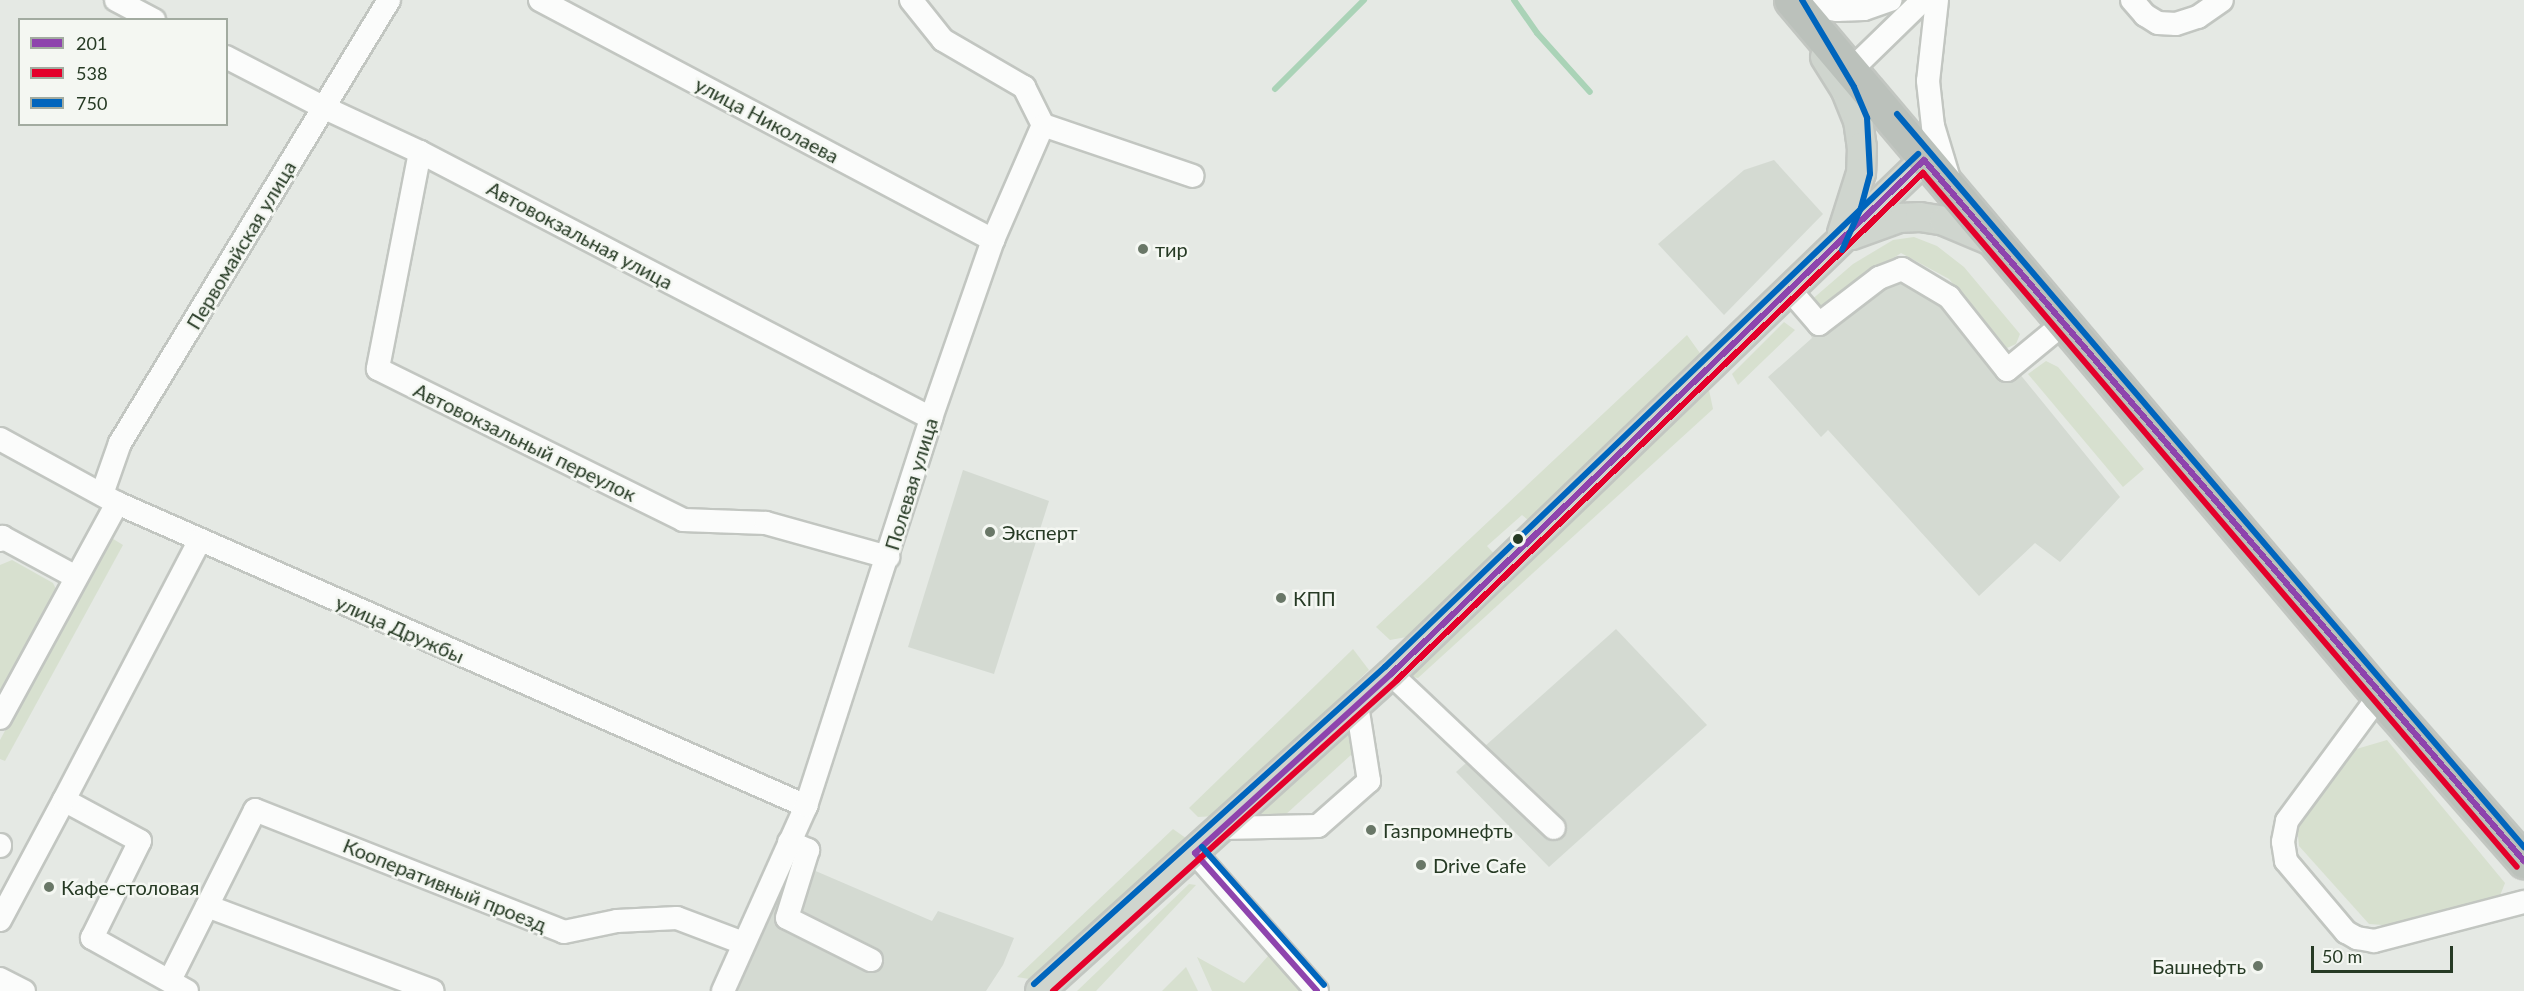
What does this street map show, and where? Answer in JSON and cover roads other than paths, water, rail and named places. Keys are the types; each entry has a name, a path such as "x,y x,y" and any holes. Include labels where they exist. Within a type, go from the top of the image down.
{"highway":[{"path":"1791,1 2379,696 2524,861"}],"main road":[{"path":"1791,1 1846,91 1858,120 1861,173 1839,241"},
{"path":"1040,991 1390,674 1924,160"},
{"path":"1839,241 1877,224 1920,217 1944,222 1994,242"}],"street":[{"path":"116,0 150,18"},
{"name":"Первомайская улица","path":"0,718 76,577 109,499 120,443 389,0"},
{"name":"улица Николаева","path":"540,0 993,240"},
{"path":"911,0 943,40 1024,87 1043,125 1193,177"},
{"path":"1791,1 1837,10 1864,9 1890,0"},
{"path":"1850,71 1923,0"},
{"path":"1937,0 1928,81 1933,126 1953,195"},
{"path":"2132,0 2145,15 2158,23 2176,24 2198,17 2222,0"},
{"name":"Автовокзальная улица","path":"228,58 325,108 420,152 931,418"},
{"name":"Полевая улица","path":"723,991 806,806 931,418 993,240 1043,125"},
{"name":"Автовокзальный переулок","path":"420,152 378,369 683,520 766,523 888,557"},
{"path":"1789,289 1819,324 1879,278 1902,268 1949,297 2007,370 2063,324"},
{"name":"улица Дружбы","path":"0,439 109,499 806,806"},
{"path":"1,537 76,577"},
{"path":"0,920 200,540"},
{"path":"1390,674 1554,828"},
{"path":"2379,696 2287,821 2283,842 2286,861 2346,932 2357,938 2374,941 2524,902"},
{"path":"1221,828 1318,826 1369,781 1357,705"},
{"path":"64,800 140,841 92,938 179,986 207,906 433,991"},
{"name":"Кооперативный проезд","path":"207,906 255,810 564,932 617,921 677,918 743,943"},
{"path":"789,842 808,850 787,918 871,960"},
{"path":"1195,853 1317,991"},
{"path":"0,979 24,991"}],"waterway":[{"path":"1275,89 1364,0"},
{"path":"1514,0 1537,33 1590,92"}],"place":[{"name":"тир","path":"1143,249"},
{"name":"Эксперт","path":"990,532"},
{"name":"КПП","path":"1281,598"},
{"name":"Газпромнефть","path":"1371,830"},
{"name":"Drive Cafe","path":"1421,865"},
{"name":"Кафе-столовая","path":"49,887"},
{"name":"Башнефть","path":"2258,966"}]}
